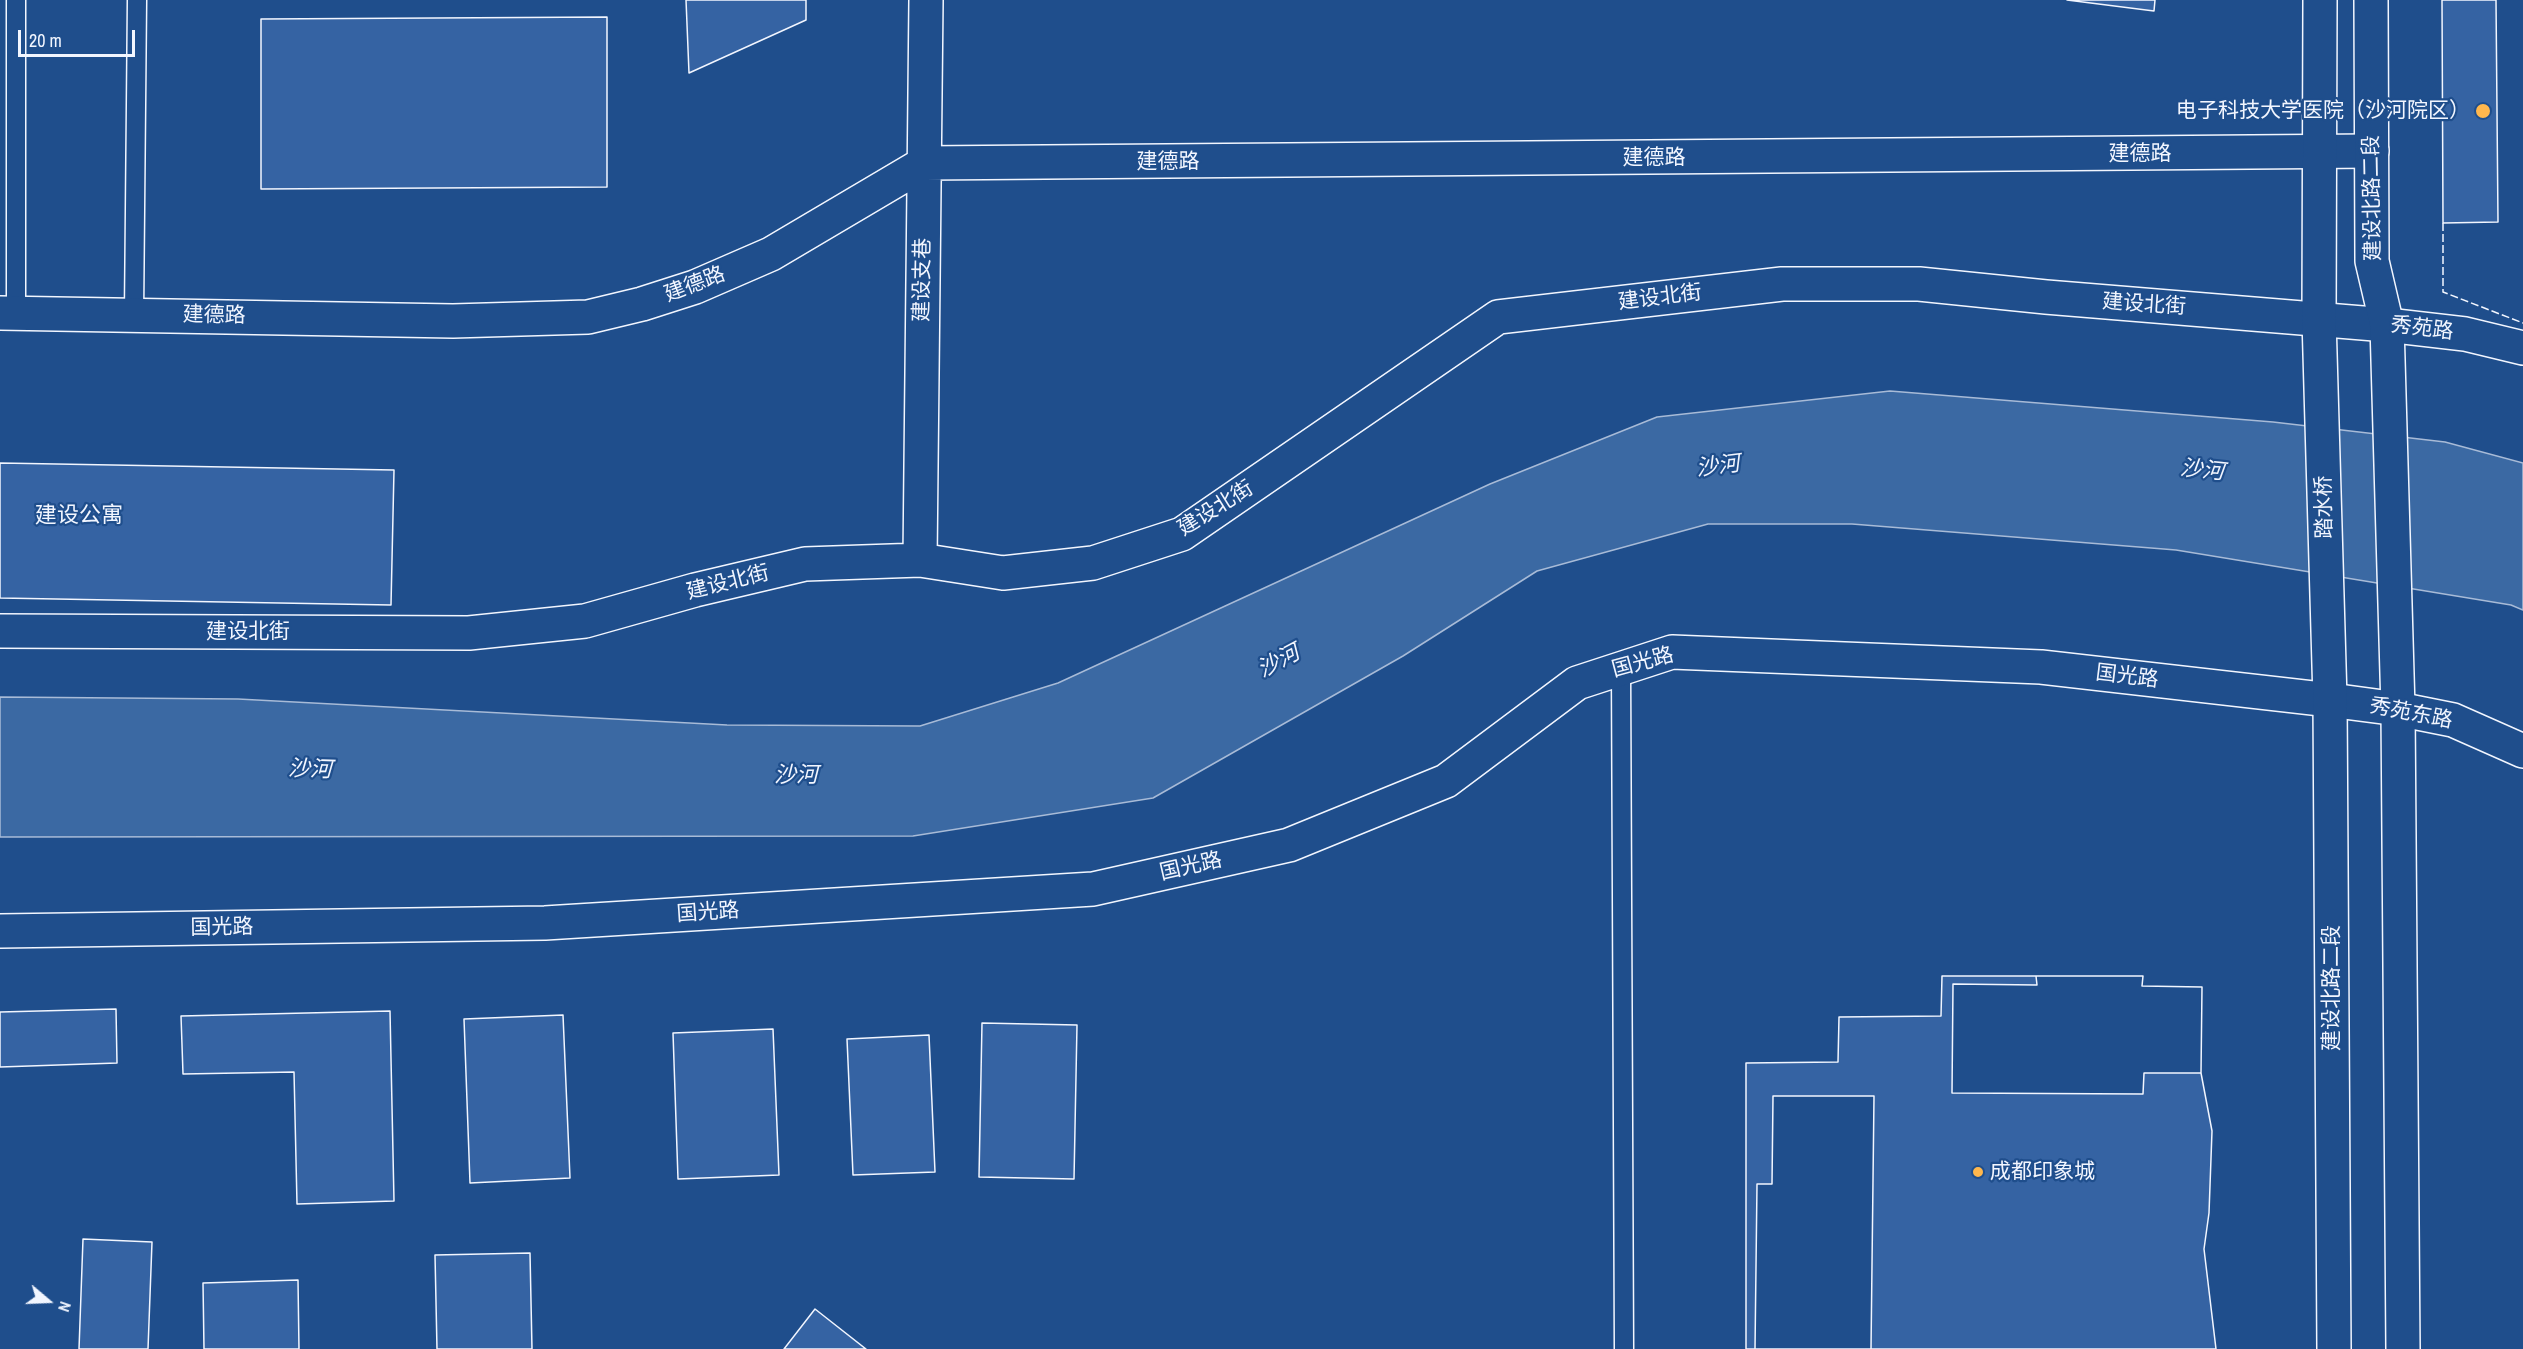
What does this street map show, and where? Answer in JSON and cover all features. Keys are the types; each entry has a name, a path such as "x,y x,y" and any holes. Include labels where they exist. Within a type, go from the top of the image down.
{"street":[{"name":"建设支巷","path":"920,560 926,0"},
{"path":"2319,319 2320,0"},
{"name":"建设北路二段","path":"2371,0 2372,261 2387,325 2398,709"},
{"name":"建德路","path":"8,313 453,321 588,317 642,304 695,287 771,254 925,163 2372,151"},
{"name":"建设北街","path":"0,631 469,633 585,621 695,590 806,564 920,560 1003,573 1093,563 1182,534 1498,317 1782,284 1918,284 2319,319"},
{"name":"秀苑路","path":"2319,319 2465,334 2523,348"},
{"name":"踏水桥","path":"2319,319 2328,627"},
{"name":"建设北路二段","path":"2328,627 2334,1349"},
{"name":"国光路","path":"0,931 545,923 1092,889 1289,845 1446,781 1576,682 1672,651 2041,667 2330,700"},
{"name":"秀苑东路","path":"2330,700 2398,709 2453,720 2523,751"},
{"path":"2398,709 2403,1349"}],"lane":[{"path":"8,313 16,0"},
{"path":"134,315 137,0"},
{"path":"1620,668 1624,1349"}],"water":[{"name":"沙河","path":"1890,391 2273,422 2445,442 2523,463 2523,610 2511,605 2176,550 1852,524 1708,524 1537,571 1403,656 1153,798 913,836 0,837 0,697 238,699 727,725 920,726 1058,683 1490,484 1657,417"}],"building":[{"path":"686,0 806,0 806,20 689,73"},
{"path":"2067,0 2155,0 2154,11"},
{"path":"2442,0 2496,0 2498,222 2443,223"},
{"path":"607,17 607,187 261,189 261,19"},
{"path":"0,463 394,470 391,605 0,598"},
{"name":"成都印象城","path":"1942,976 2143,976 2142,986 2202,987 2201,1073 2212,1131 2209,1213 2204,1249 2216,1349 1746,1349 1746,1063 1838,1062 1839,1017 1941,1016"},
{"path":"2036,976 2143,976 2142,986 2202,987 2201,1073 2144,1073 2143,1094 1952,1093 1953,984 2037,985"},
{"path":"116,1009 117,1063 0,1067 0,1012"},
{"path":"390,1011 394,1201 297,1204 294,1072 183,1074 181,1016"},
{"path":"563,1015 570,1178 470,1183 464,1019"},
{"path":"982,1023 1077,1025 1074,1179 979,1177"},
{"path":"773,1029 779,1175 678,1179 673,1033"},
{"path":"929,1035 935,1172 853,1175 847,1039"},
{"path":"1773,1096 1874,1096 1871,1349 1755,1349 1757,1184 1772,1184"},
{"path":"83,1239 152,1242 148,1349 79,1349"},
{"path":"530,1253 532,1349 437,1349 435,1255"},
{"path":"298,1280 299,1349 204,1349 203,1283"},
{"path":"815,1309 866,1349 784,1349"}],"fence":[{"path":"2443,223 2443,292 2523,323"}],"place":[{"name":"电子科技大学医院（沙河院区）","path":"2483,111"},
{"name":"成都印象城","path":"1978,1172"}],"district":[{"name":"建设公寓","path":"79,516"}]}
